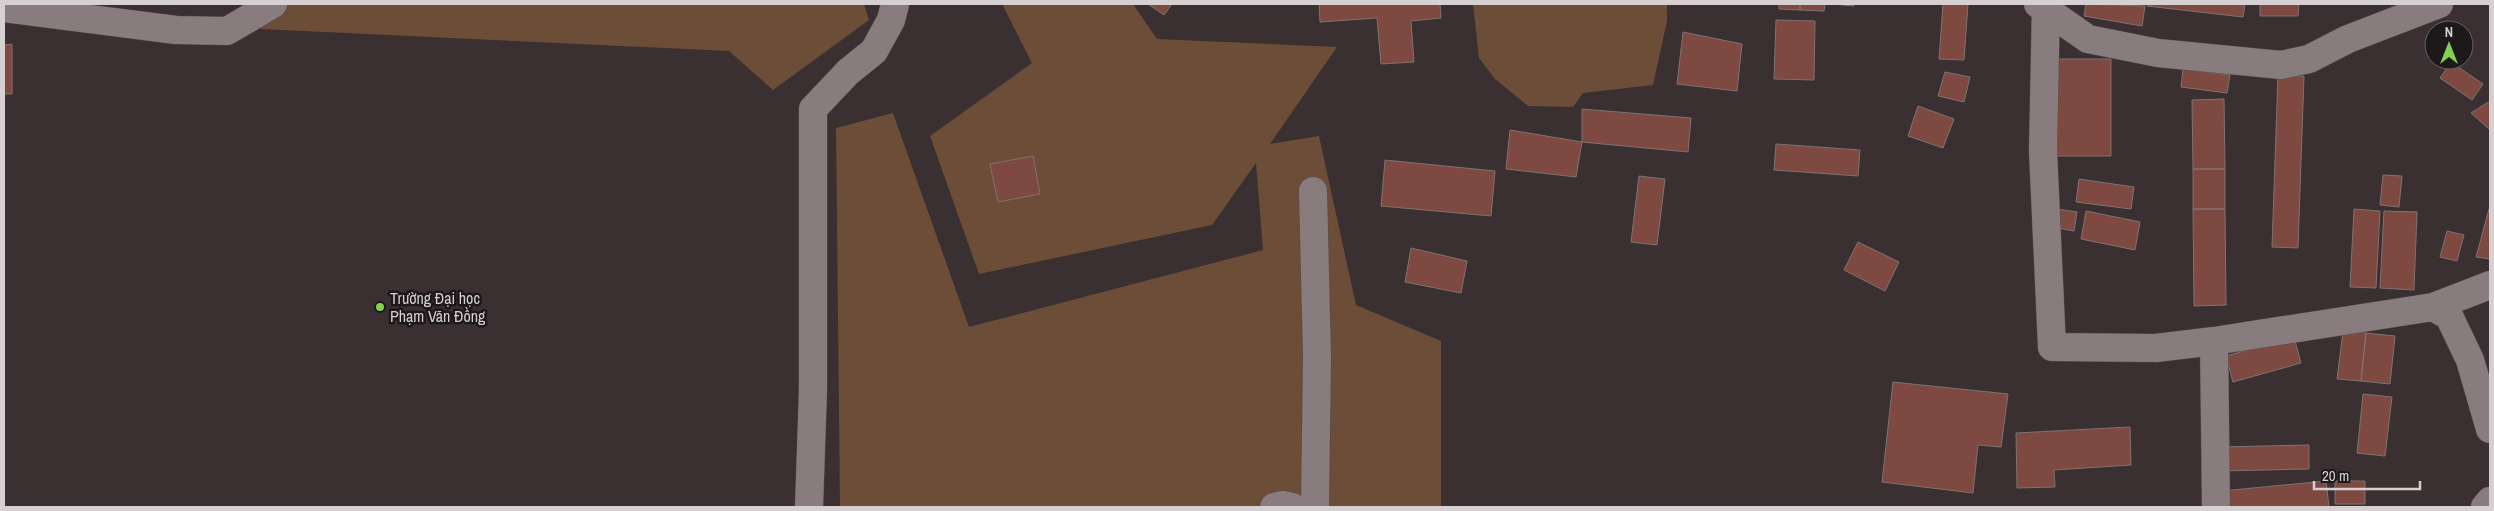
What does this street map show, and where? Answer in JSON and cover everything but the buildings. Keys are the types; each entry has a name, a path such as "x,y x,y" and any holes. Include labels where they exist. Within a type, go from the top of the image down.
{"street":[{"path":"4,8 176,30 227,31 273,4"},
{"path":"809,507 813,390 813,109 848,72 874,51 891,20 894,4"},
{"path":"2043,6 2088,38 2158,53 2281,65 2309,58 2348,38 2439,4"},
{"path":"2043,6 2042,151 2052,347 2156,348 2214,341 2433,307 2490,284"},
{"path":"1313,191 1317,356 1315,507"},
{"path":"2433,307 2449,316 2470,360 2490,429"},
{"path":"2214,341 2216,507"},
{"path":"2485,507 2490,501"},
{"path":"1274,507 1283,505 1292,507"}],"shaded area":[{"path":"281,4 864,4 869,20 773,90 729,51 260,29"},
{"path":"1002,4 1133,4 1157,39 1337,47 1270,144 1319,136 1356,305 1441,341 1441,507 840,507 836,128 893,113 969,327 1263,250 1256,163 1212,225 979,274 930,136 1032,63"},
{"path":"1473,4 1667,4 1667,21 1653,85 1583,93 1573,107 1528,106 1495,79 1479,58"}],"place":[{"name":"Trường Đại học Phạm Văn Đồng","path":"380,307"}]}
